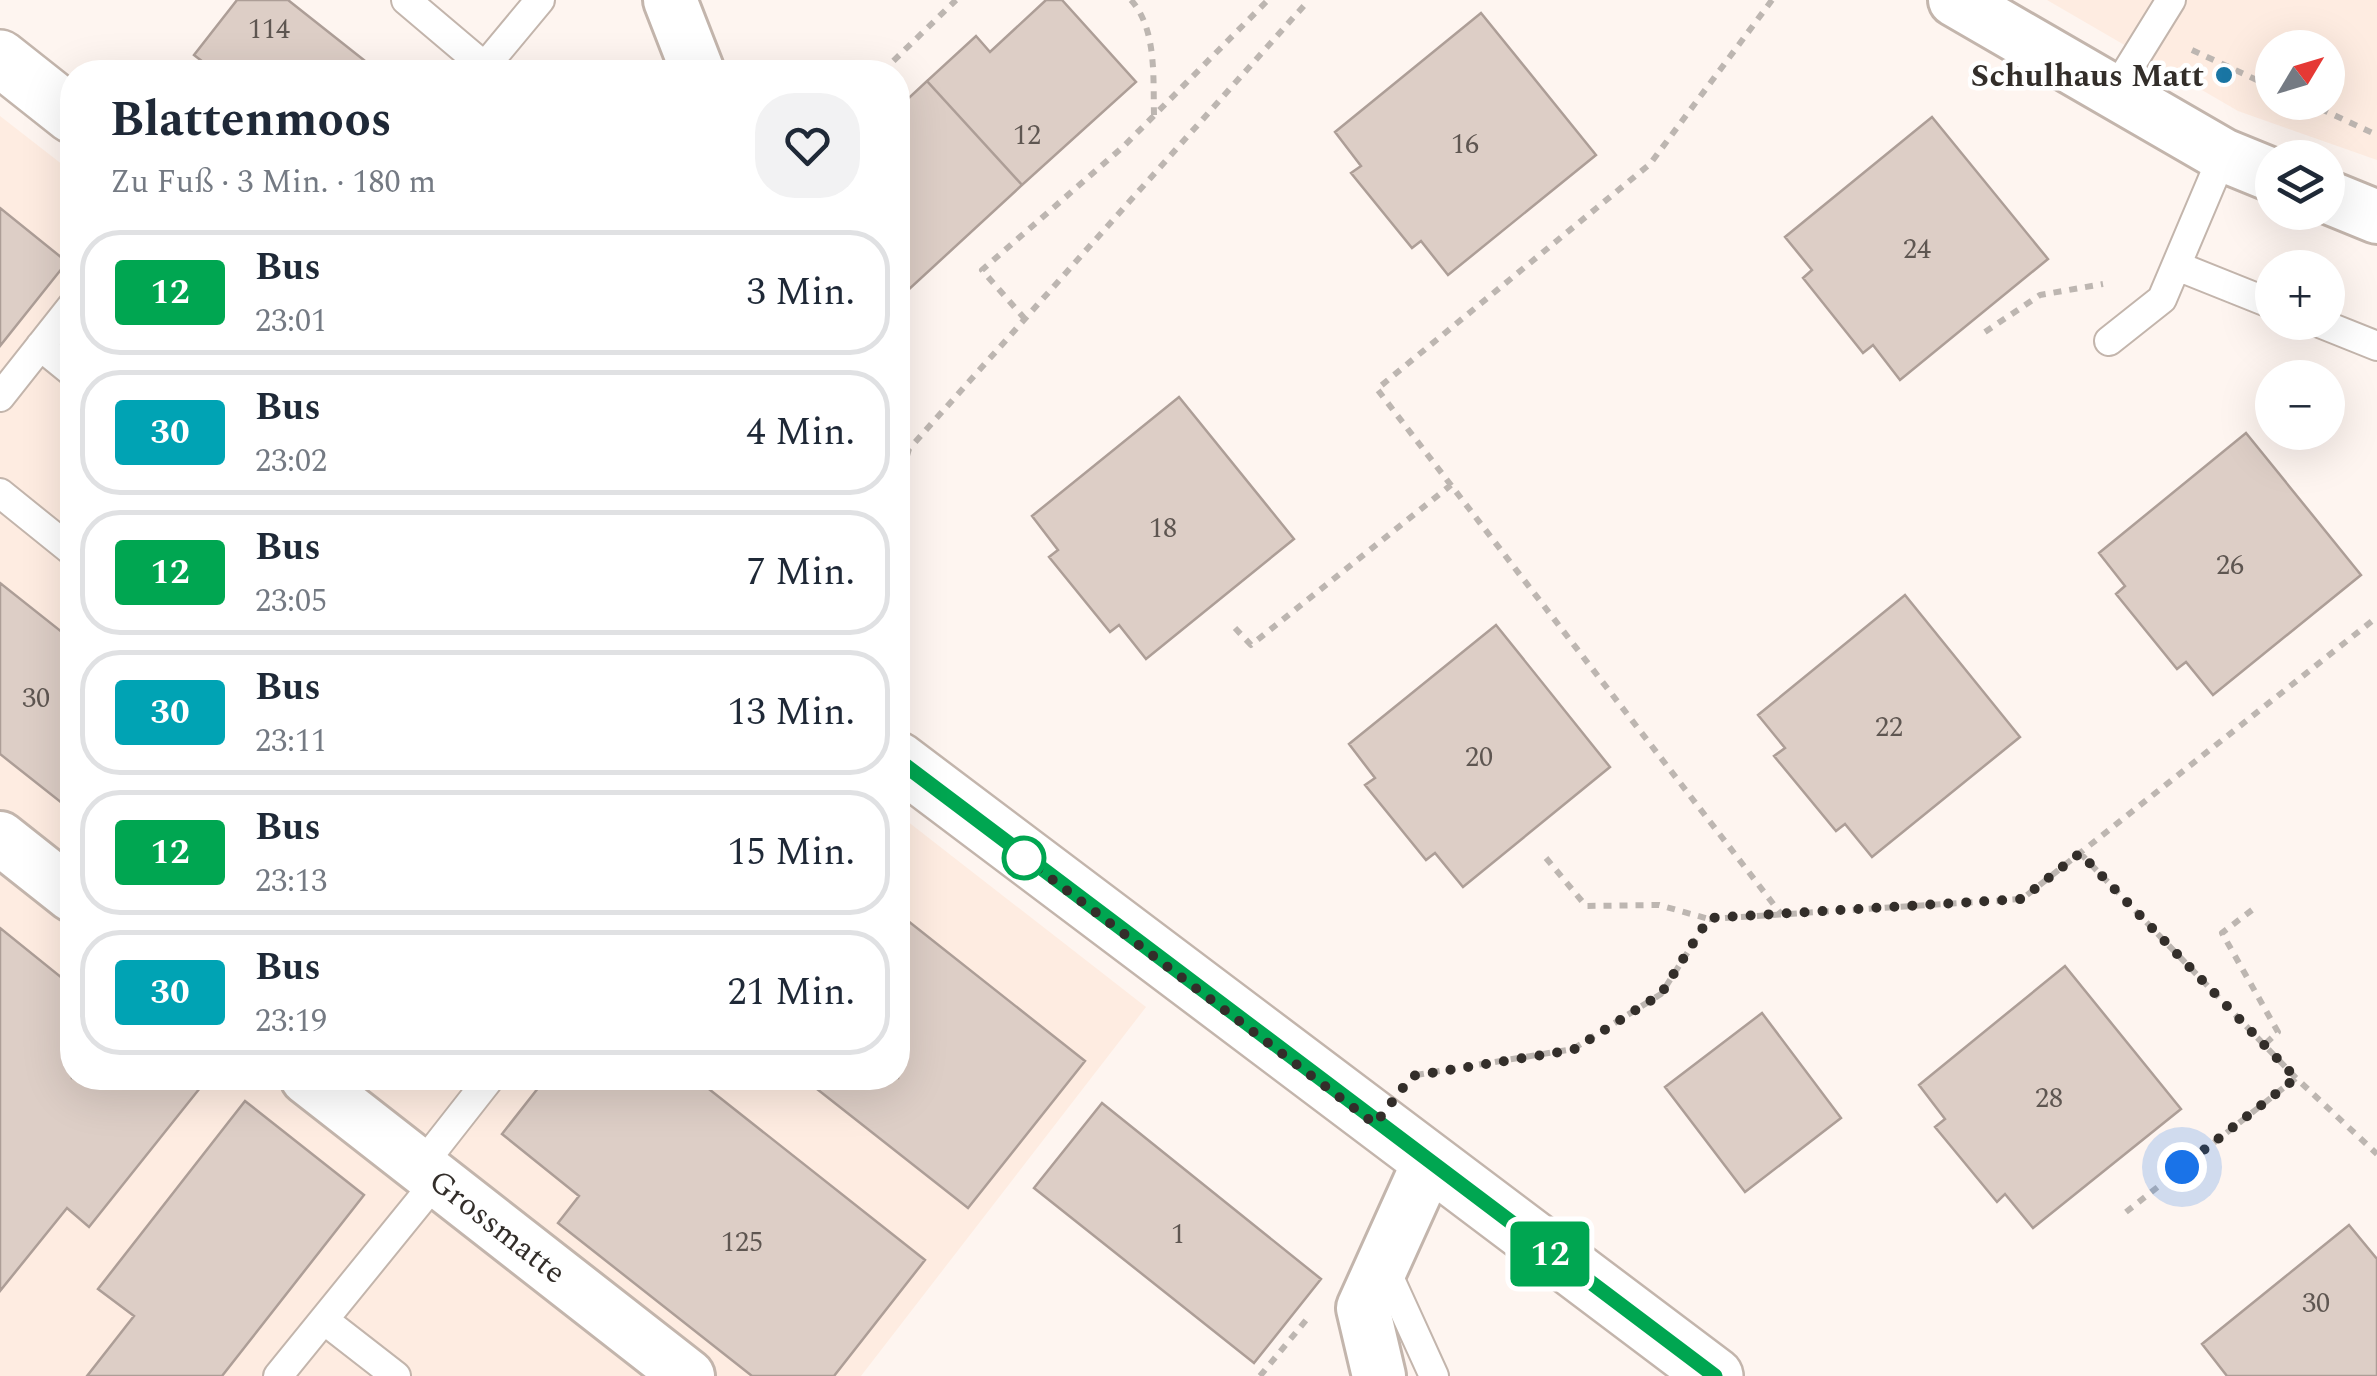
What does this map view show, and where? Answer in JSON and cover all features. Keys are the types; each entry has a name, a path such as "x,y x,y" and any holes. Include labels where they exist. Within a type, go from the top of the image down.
{"main road":[{"path":"0,58 60,106"},
{"path":"910,769 1428,1164 1715,1376"}],"street":[{"path":"670,0 693,60"},
{"path":"1955,0 2222,155 2255,168"},
{"path":"2345,205 2377,217"},
{"path":"0,838 60,885"},
{"name":"Grossmatte","path":"323,1090 688,1376"},
{"path":"1379,1376 1362,1308 1428,1164"}],"lane":[{"path":"406,0 477,60"},
{"path":"495,60 540,0"},
{"path":"2114,92 2171,0"},
{"path":"2109,340 2162,299 2222,155"},
{"path":"2178,266 2255,297"},
{"path":"0,397 60,321"},
{"path":"2345,333 2377,346"},
{"path":"40,346 60,362"},
{"path":"0,494 60,542"},
{"path":"278,1376 324,1320 482,1090"},
{"path":"1382,1263 1434,1376"},
{"path":"324,1320 396,1376"}],"path":[{"path":"894,60 956,0"},
{"path":"1131,0 1142,12 1153,62 1154,116"},
{"path":"1025,319 982,270 1154,116 1268,0"},
{"path":"910,448 1309,0"},
{"path":"1772,0 1650,164 1377,389 1781,914"},
{"path":"2150,30 2255,79"},
{"path":"2344,120 2377,136"},
{"path":"1985,332 2040,295 2114,280"},
{"path":"1235,628 1250,646 1450,485"},
{"path":"1546,858 1586,906 1659,905 1709,918 2022,899 2377,617"},
{"path":"2080,853 2296,1078 2377,1154"},
{"path":"2252,910 2222,933 2278,1032 2264,1045"},
{"path":"1375,1124 1412,1076 1573,1050 1661,994 1709,918"},
{"path":"2126,1212 2296,1078"}],"shaded area":[{"name":"Schulhaus Matt","path":"2047,0 2377,0 2377,160 2345,149 2345,140 2320,140 2264,120 2345,120 2345,30 2255,30 2255,117 2238,111"},
{"path":"0,116 60,163 60,1090 910,1090 910,823 1146,1007 861,1376 0,1376"}],"building":[{"path":"237,0 288,0 364,60 200,60 194,55"},
{"path":"1046,0 1062,0 1136,82 1022,185 927,81 976,36 990,52"},
{"path":"1481,13 1596,155 1448,275 1421,241 1412,248 1351,173 1361,166 1335,132"},
{"path":"927,81 1022,185 910,288 910,97"},
{"path":"1932,117 2048,259 1900,380 1873,345 1863,353 1803,278 1812,270 1785,237"},
{"path":"0,208 60,256 60,271 0,346"},
{"path":"1179,397 1294,539 1146,659 1119,625 1110,632 1049,557 1058,550 1032,516"},
{"path":"2246,433 2255,450 2260,450 2361,575 2213,695 2186,662 2177,669 2116,594 2125,586 2099,553"},
{"path":"0,583 60,630 60,802 0,754"},
{"path":"1905,595 2020,737 1872,857 1845,824 1836,831 1774,756 1785,748 1758,715"},
{"path":"1496,625 1610,767 1463,887 1435,853 1426,860 1365,785 1375,778 1349,744"},
{"path":"910,922 1085,1061 968,1208 818,1090 910,1090"},
{"path":"0,928 60,976 60,1090 198,1090 89,1227 67,1208 0,1291"},
{"path":"2065,966 2181,1109 2033,1228 2005,1194 1997,1202 1935,1127 1945,1119 1919,1085"},
{"path":"1762,1013 1841,1118 1745,1192 1665,1087"},
{"path":"537,1090 710,1090 925,1260 834,1376 752,1376 558,1223 579,1196 502,1134"},
{"path":"245,1101 364,1195 222,1376 87,1376 134,1316 98,1289"},
{"path":"1102,1103 1321,1279 1254,1363 1034,1188"},
{"path":"2349,1225 2377,1259 2377,1376 2227,1376 2202,1344"}],"bus line":[{"name":"12","path":"910,769 1428,1164 1715,1376"}],"place":[{"name":"Schulhaus Matt","path":"2224,75"}],"route":[{"path":"1024,858 1375,1124 1412,1076 1573,1050 1661,994 1709,918 2022,899 2080,853 2296,1078 2182,1167"}]}
